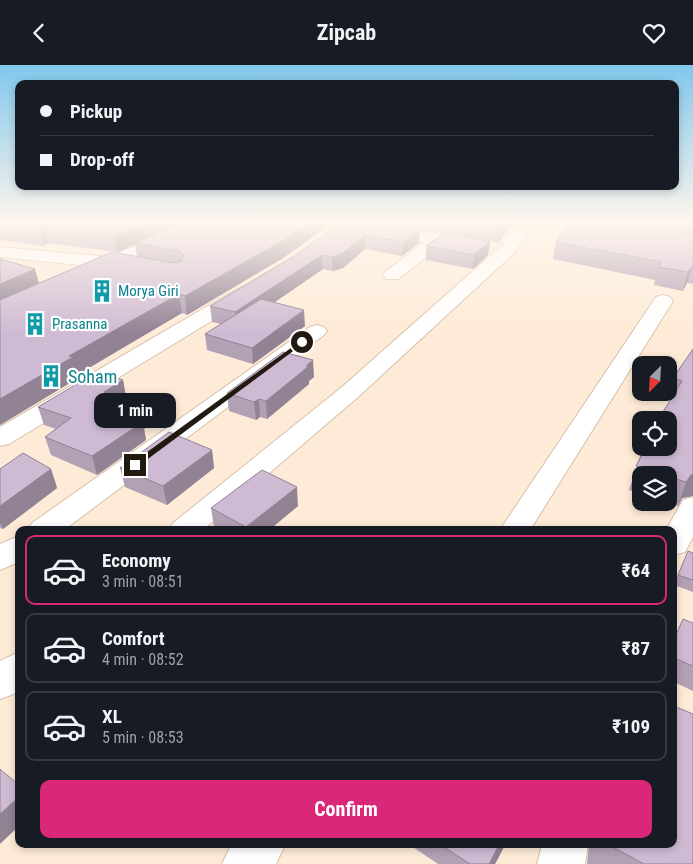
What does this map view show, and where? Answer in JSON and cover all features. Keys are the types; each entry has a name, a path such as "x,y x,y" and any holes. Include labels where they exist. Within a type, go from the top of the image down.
{"street":[{"path":"76,259 138,268"},
{"path":"76,278 118,259"},
{"path":"392,275 413,259"},
{"path":"189,526 350,392 497,259"},
{"path":"0,438 257,284"},
{"path":"518,526 663,301"},
{"path":"49,526 317,331"},
{"path":"677,538 693,507"},
{"path":"0,559 15,550"},
{"path":"0,683 15,670"},
{"path":"246,864 259,848"},
{"path":"561,864 564,848"}],"building":[{"path":"0,259 35,269 0,284"},
{"path":"95,259 152,259 173,263 180,262 182,259 250,259 185,296 179,294 69,356 73,357 0,399 0,300"},
{"path":"289,259 315,259 235,312 210,306"},
{"path":"647,259 693,259 693,265 688,272 659,267 661,262"},
{"path":"261,299 304,310 252,348 205,334"},
{"path":"693,349 693,474 686,482 677,479 677,466 636,466 641,456 677,456 677,411 664,411 670,401 678,401 678,388 682,381 678,380 678,371"},
{"path":"283,352 313,360 306,366 309,366 266,401 259,399 254,402 227,393"},
{"path":"97,372 123,380 104,392 145,408 131,417 143,422 92,456 45,437 71,418 38,407"},
{"path":"169,432 212,450 163,486 120,468"},
{"path":"23,453 51,469 0,506 0,469"},
{"path":"262,470 297,487 247,526 211,508"},
{"path":"688,551 693,553 693,580 678,575"},
{"path":"683,619 693,623 693,666 677,659 677,632"},
{"path":"677,707 693,714 693,864 644,864 615,848 677,848"},
{"path":"0,769 15,782 15,801 0,814"},
{"path":"446,848 497,848 489,864 470,864"}],"place":[{"name":"Morya Giri","path":"102,291"},
{"name":"Prasanna","path":"35,324"},
{"name":"Soham","path":"51,376"}],"route":[{"path":"135,465 302,342"}]}
